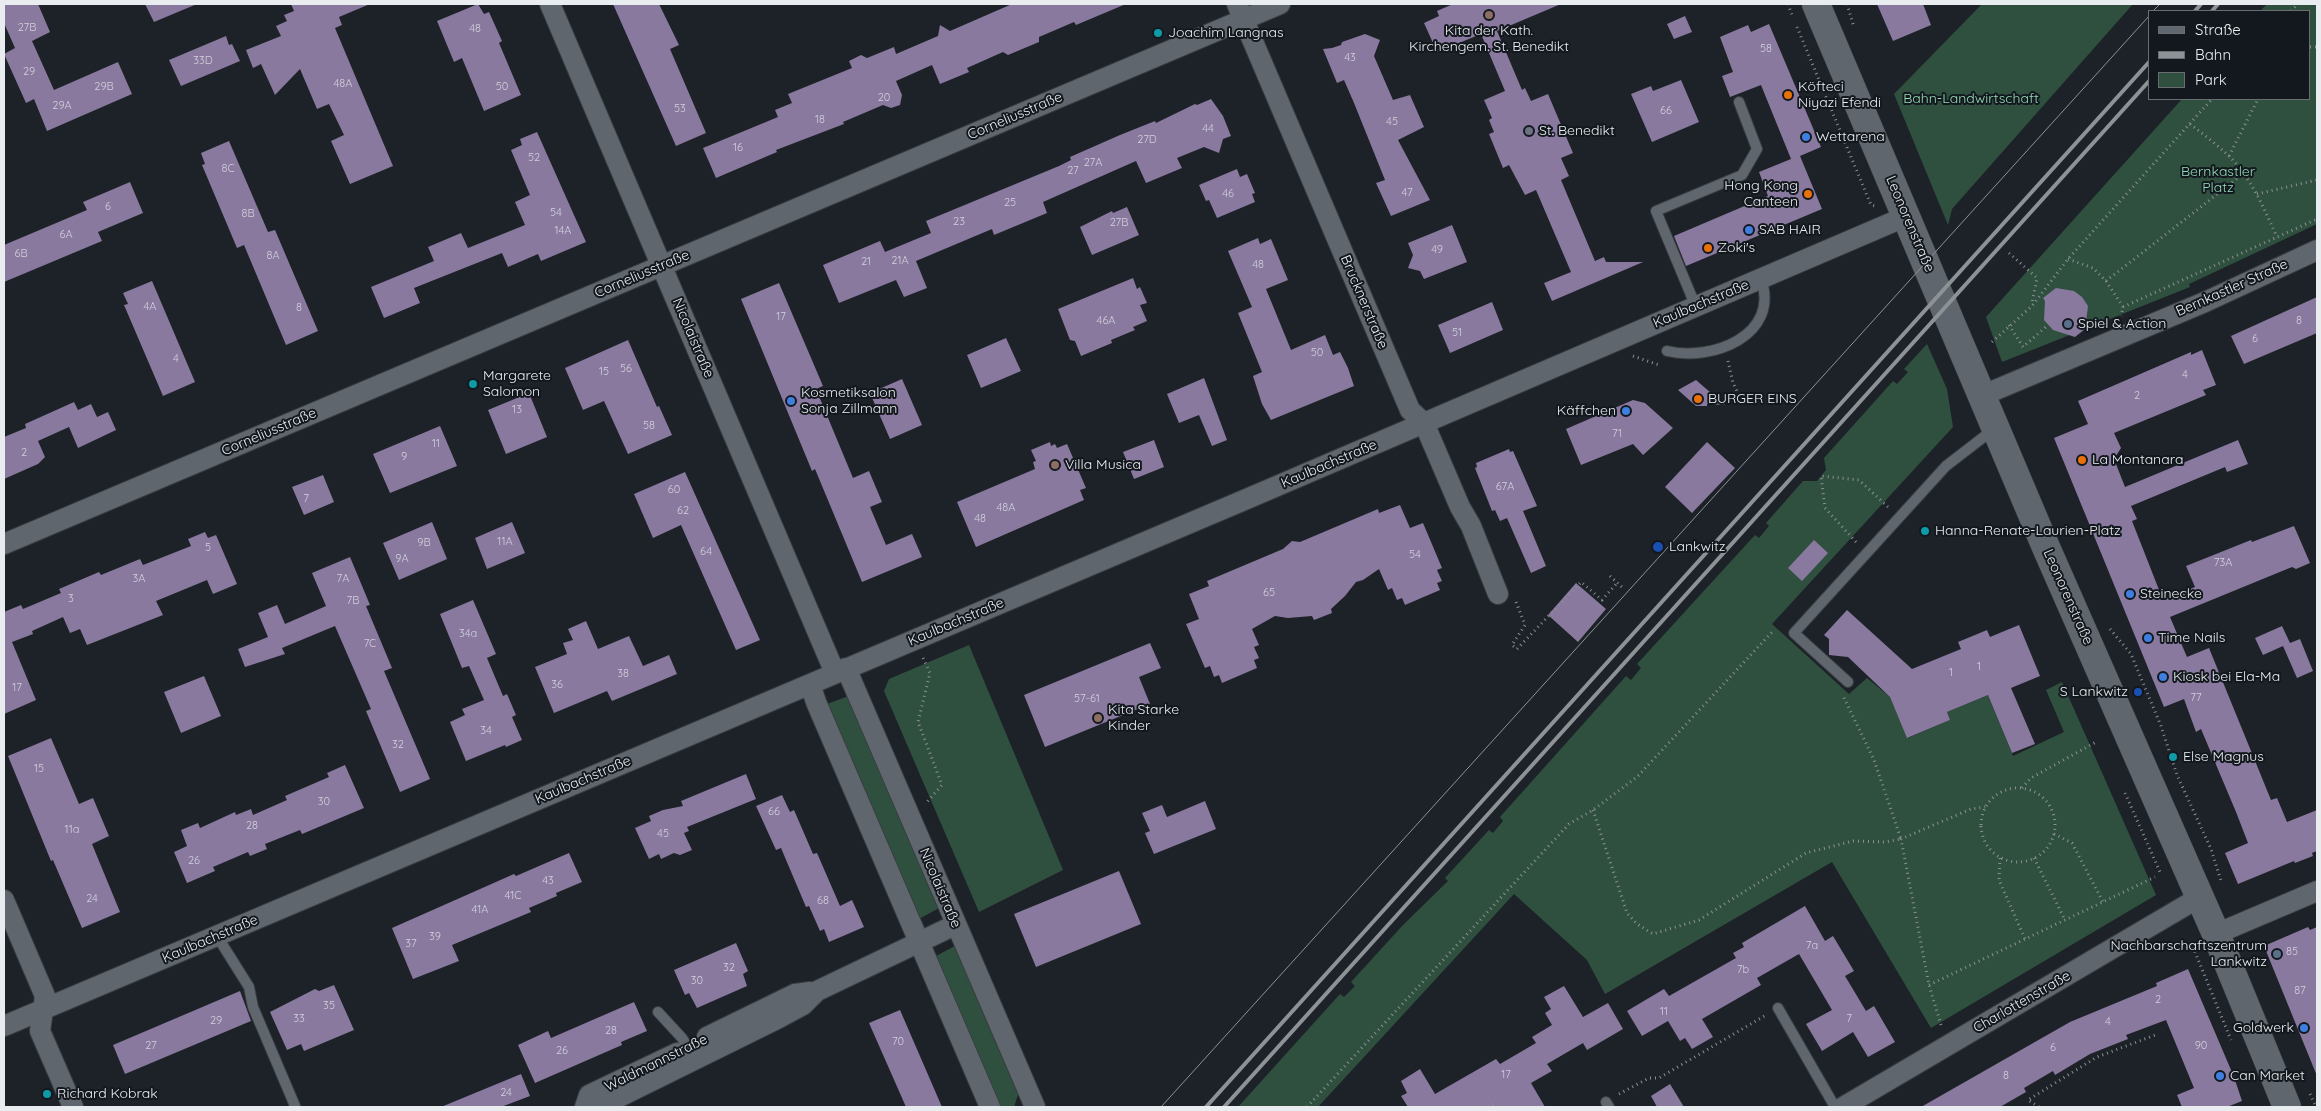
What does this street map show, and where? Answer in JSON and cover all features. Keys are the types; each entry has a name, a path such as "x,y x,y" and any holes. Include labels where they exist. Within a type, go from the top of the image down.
{"main road":[{"name":"Leonorenstraße","path":"1816,4 1907,216 1994,428 2078,620 2211,889 2203,936 2287,1107"}],"street":[{"name":"Nicolaistraße","path":"550,4 662,266 1035,1107"},
{"name":"Corneliusstraße","path":"4,544 662,266 1241,12 1280,4"},
{"name":"Brucknerstraße","path":"1241,12 1410,410 1424,423 1460,507 1506,595"},
{"name":"Kaulbachstraße","path":"4,1026 1907,216"},
{"name":"Bernkastler Straße","path":"1981,396 2192,307 2317,250"},
{"path":"810,684 816,702 990,1107"},
{"name":"Charlottenstraße","path":"1843,1107 2211,889"},
{"path":"2203,936 2317,891"},
{"path":"4,900 45,996 40,1031 73,1107"},
{"name":"Waldmannstraße","path":"586,1107 589,1095 691,1053 736,1031 795,994 817,991 955,925"},
{"name":"Waldmannstraße","path":"599,1107 691,1053"}],"lane":[{"path":"1696,306 1656,211 1742,174 1757,149 1739,102"},
{"path":"1668,351 1684,355 1705,354 1725,348 1739,341 1752,330 1761,314 1765,290 1761,279"},
{"path":"1848,682 1794,633 1946,466 1994,428"},
{"path":"217,936 250,987 253,1007 295,1106"},
{"path":"1778,1008 1835,1107"},
{"path":"658,1012 691,1053"}],"path":[{"path":"1788,4 1871,205"},
{"path":"1847,4 1856,32"},
{"path":"2311,48 2317,47"},
{"path":"1992,342 2032,306 2068,259 2211,100"},
{"path":"2229,157 2258,100"},
{"path":"2190,124 2229,157 2243,174 2257,194 2276,237"},
{"path":"2106,282 2243,174"},
{"path":"2257,194 2317,180"},
{"path":"2120,314 2123,307 2317,219"},
{"path":"2009,253 2038,278 2032,306"},
{"path":"2068,259 2093,268 2106,282 2123,307"},
{"path":"2009,325 2023,347 2048,325"},
{"path":"1728,361 1733,383 1743,403"},
{"path":"1867,553 1825,508 1821,476 1859,480 1899,518"},
{"path":"1610,576 1624,589"},
{"path":"1506,595 1525,625 1512,645 1517,649 1582,582 1602,600 1618,583"},
{"path":"2078,620 2102,619 2131,654 2160,726 2177,775 2211,850 2211,889"},
{"path":"1307,1107 1569,824 1593,810 1637,777 1773,631 1780,637"},
{"path":"923,657 930,673 918,722 942,784 924,805"},
{"path":"1842,695 1874,760 1901,838 1929,985 1941,1026"},
{"path":"2022,788 2031,778 2096,742"},
{"path":"2011,788 2022,788 2041,796 2048,804 2054,818 2054,834 2050,844 2034,858 2017,862 2000,858 1984,841 1981,830 1981,818 1985,808 2001,792 2011,788"},
{"path":"1593,810 1626,913 1637,924 1653,934 1699,920 1806,853 1853,841 1885,842 1901,838 1971,809 1985,808"},
{"path":"2054,834 2072,843 2103,902"},
{"path":"2000,858 1999,880 2025,939"},
{"path":"2034,858 2065,920"},
{"path":"1929,985 2155,877"},
{"path":"2203,936 2231,1040"},
{"path":"1608,1104 1648,1078 1659,1078 1778,1008"},
{"path":"2040,1107 2028,1100 2096,1056 2158,1034"},
{"path":"1488,1107 1496,1102"}],"green space":[{"name":"Bahn-Landwirtschaft","path":"1982,4 2133,4 1952,209 1948,225 1894,94"},
{"name":"Bernkastler Platz","path":"2267,4 2317,4 2317,224 2189,284 2190,287 2002,362 1986,317 2181,100 2311,100 2311,10 2261,10"},
{"path":"1927,344 1947,389 1953,427 1772,624 1849,694 1867,678 1890,697 1908,738 1950,720 1947,712 1988,695 2013,756 2064,732 2046,690 2062,682 2156,895 1931,1028 1832,862 1605,994 1587,960 1514,894 1318,1107 1238,1107 1340,994 1344,997 1355,986 1351,982 1403,925 1448,881 1445,878 1489,830 1493,833 1503,821 1500,817 1626,676 1631,680 1641,668 1637,664 1755,535 1759,538 1769,526 1766,523 1803,481 1817,481 1826,470 1824,458 1893,381 1897,384 1908,372 1904,369"},
{"path":"969,645 1063,870 979,912 884,691 889,679"},
{"path":"848,697 939,908 919,919 827,704"},
{"path":"956,947 1019,1092 1014,1107 996,1107 936,956"}],"building":[{"path":"4,4 38,4 50,32 32,41 54,90 118,62 132,94 47,131 34,99 26,103 4,54 15,48 4,23"},
{"path":"145,4 197,4 154,22"},
{"path":"291,4 370,4 339,17 342,25 335,28 393,166 350,184 331,141 344,135 329,104 317,109 300,69 275,95 261,64 253,68 246,50 281,36 276,26 287,21 284,15 294,11"},
{"path":"478,4 484,14 489,12 502,41 499,43 521,95 484,111 462,58 454,62 437,21"},
{"path":"613,4 659,4 679,45 670,49 706,133 676,146"},
{"path":"1012,4 1126,4 1076,25 1074,22 1039,37 1039,42 1008,55 1003,52 967,68 969,72 940,84 932,65 896,81 902,95 900,105 891,108 883,105 843,122 844,124 776,150 777,152 716,178 703,148 778,117 775,110 792,103 788,94 852,68 849,61 861,55 867,58 894,47 896,54 938,36 940,25 950,31"},
{"path":"1453,4 1561,4 1497,31 1522,90 1525,88 1531,101 1548,94 1573,153 1561,158 1569,176 1561,180 1595,261 1604,257 1606,262 1643,262 1552,301 1544,283 1571,272 1536,190 1525,195 1509,165 1503,168 1489,134 1494,132 1489,120 1492,118 1484,100 1505,91 1481,34 1437,52 1424,23 1439,16 1437,11"},
{"path":"1877,4 1923,4 1931,25 1893,41"},
{"path":"1685,16 1692,32 1674,39 1667,24"},
{"path":"1769,24 1821,147 1800,156 1822,209 1686,266 1674,236 1768,196 1759,172 1791,159 1761,85 1730,97 1722,76 1733,72 1720,37 1748,25 1751,32"},
{"path":"1365,34 1380,40 1374,56 1393,100 1410,95 1424,127 1398,140 1430,200 1391,216 1376,183 1385,180 1354,103 1344,80 1337,83 1323,49 1341,45 1342,42"},
{"path":"226,36 229,45 232,44 240,61 181,86 169,60"},
{"path":"1681,80 1699,122 1652,142 1631,94 1651,86 1653,91"},
{"path":"1211,99 1223,116 1231,136 1223,139 1219,153 1204,147 1177,158 1182,168 1146,183 1136,161 1043,202 1047,213 994,235 992,229 916,261 927,288 904,297 896,280 839,303 823,265 880,241 885,252 931,233 926,221 1059,166 1071,160 1070,157 1120,135 1155,121 1156,123 1195,104 1197,105"},
{"path":"537,132 586,242 541,261 538,254 508,267 502,253 414,288 420,303 384,318 371,287 434,261 428,247 461,233 468,248 525,225 515,202 530,195 511,150 522,145 520,139"},
{"path":"229,141 268,232 275,230 318,331 286,345 244,245 237,248 202,165 205,164 201,153"},
{"path":"1237,169 1240,177 1247,174 1255,193 1252,194 1255,202 1217,218 1209,200 1206,201 1199,185"},
{"path":"130,182 143,213 98,232 102,241 4,282 4,245 87,210 83,202"},
{"path":"1127,207 1139,235 1092,255 1080,227 1112,211 1113,213"},
{"path":"1452,225 1467,262 1424,279 1420,271 1408,268 1413,255 1408,243"},
{"path":"1258,238 1260,244 1271,239 1288,280 1266,289 1291,350 1325,335 1333,355 1340,352 1354,386 1271,420 1262,404 1253,376 1262,372 1238,313 1252,307 1228,251"},
{"path":"1133,278 1137,289 1140,287 1147,303 1140,305 1147,321 1133,327 1135,330 1111,340 1112,343 1081,356 1075,341 1070,340 1058,309"},
{"path":"152,281 195,382 163,396 124,305 128,304 123,293"},
{"path":"779,283 823,386 816,389 853,478 869,471 882,502 870,507 886,545 912,534 922,557 862,582 815,469 812,471 741,299"},
{"path":"2056,288 2074,291 2082,297 2088,306 2085,329 2075,337 2053,330 2044,320 2045,301 2043,298"},
{"path":"2317,297 2317,333 2244,364 2231,336"},
{"path":"1492,302 1503,330 1450,353 1438,325"},
{"path":"1006,338 1021,371 981,388 967,355"},
{"path":"628,340 657,407 659,406 672,435 628,454 604,401 583,410 565,368"},
{"path":"2202,350 2216,385 2203,390 2206,395 2114,433 2121,448 2114,459 2125,487 2238,440 2248,464 2227,472 2225,467 2131,506 2137,519 2132,521 2163,600 2195,587 2186,566 2251,540 2252,542 2294,526 2310,563 2296,569 2292,567 2170,617 2187,657 2209,648 2271,800 2277,798 2287,822 2317,810 2317,851 2312,853 2313,856 2295,863 2294,861 2238,884 2225,853 2248,843 2236,812 2201,729 2196,732 2184,699 2164,707 2054,438 2088,424 2078,401 2191,352 2191,355"},
{"path":"1204,378 1227,440 1212,446 1199,415 1179,423 1167,394"},
{"path":"902,379 922,425 890,439 870,393"},
{"name":"BURGER EINS","path":"1696,380 1725,405 1707,404 1707,406 1696,406 1678,390"},
{"path":"529,393 547,437 506,454 488,410"},
{"path":"1633,400 1645,403 1673,428 1643,455 1633,444 1581,465 1566,429"},
{"path":"74,402 78,410 91,404 97,417 108,412 116,430 78,448 69,427 38,441 45,457 38,464 4,479 4,437 26,428 25,424"},
{"path":"440,426 457,466 390,493 373,454"},
{"path":"1154,440 1164,467 1134,479 1123,452"},
{"path":"1050,442 1051,446 1055,444 1057,448 1067,444 1086,488 1080,490 1084,500 976,547 957,502 1035,469 1033,462 1036,461 1031,450"},
{"path":"1707,442 1735,468 1692,513 1665,487"},
{"path":"1509,449 1510,452 1513,451 1537,506 1523,511 1546,566 1531,573 1507,518 1500,521 1495,510 1492,511 1475,468 1477,467 1476,463"},
{"path":"685,472 760,640 736,650 681,525 653,538 634,494"},
{"path":"323,475 334,502 304,515 292,487"},
{"path":"1400,505 1410,528 1423,523 1442,568 1437,570 1442,581 1437,583 1440,590 1405,605 1402,598 1397,600 1392,588 1388,590 1379,569 1363,580 1356,582 1331,609 1332,613 1314,620 1312,616 1288,618 1275,616 1252,629 1259,645 1254,647 1259,658 1254,660 1257,668 1222,683 1219,675 1214,677 1210,666 1205,668 1186,624 1199,619 1189,594 1209,586 1207,581 1283,549 1292,541 1300,542 1378,509 1379,513"},
{"path":"432,522 447,559 399,580 383,543"},
{"path":"512,522 525,553 487,569 475,538"},
{"path":"205,532 208,538 216,535 237,584 213,594 207,580 156,601 163,615 87,645 80,629 70,633 63,617 32,631 33,634 12,642 36,700 4,714 4,612 21,605 23,609 61,593 59,589 99,572 101,575 140,559 143,565 191,546 188,539"},
{"path":"1814,540 1828,553 1802,581 1788,568"},
{"path":"350,557 370,605 366,606 392,668 384,671 430,779 400,792 366,711 371,709 335,626 282,648 285,654 245,667 238,649 268,637 258,613 277,605 285,624 326,606 312,573"},
{"path":"1576,583 1606,609 1578,642 1548,615"},
{"path":"473,600 496,654 487,658 503,696 507,694 516,715 512,717 522,740 466,761 450,722 465,715 462,709 484,700 469,666 462,668 440,614"},
{"path":"1847,610 1912,669 1961,649 1958,642 1987,630 1990,637 2019,625 2040,676 2011,688 2035,744 2012,753 1988,695 1947,712 1950,720 1907,738 1890,697 1848,657 1829,655 1829,639 1824,635"},
{"path":"586,621 598,649 629,636 643,666 669,655 677,674 612,701 607,691 554,713 535,667 567,654 563,643 573,640 568,629"},
{"path":"2282,626 2290,643 2300,639 2313,671 2297,678 2283,646 2263,655 2255,638"},
{"path":"1150,643 1161,668 1139,677 1150,704 1045,747 1024,695"},
{"path":"204,676 221,716 181,733 164,692"},
{"path":"51,738 79,804 93,798 109,836 92,844 120,912 82,928 53,860 51,861 8,756"},
{"path":"345,765 364,808 302,834 300,830 265,844 267,849 250,856 248,852 213,867 215,871 187,883 174,852 187,846 181,830 198,823 200,828 235,812 236,815 251,809 253,815 287,800 285,796 329,777 327,773"},
{"path":"746,774 756,799 687,827 689,831 684,833 692,850 680,855 674,853 661,859 659,854 649,859 635,828 651,821 649,816 663,810 683,806 681,801"},
{"path":"782,795 790,812 794,810 813,854 817,853 840,906 852,900 864,927 829,942 824,929 820,931 809,906 806,907 781,848 776,850 756,806"},
{"path":"1205,801 1216,829 1154,854 1145,833 1150,831 1142,813 1162,805 1167,817"},
{"path":"569,853 582,882 556,893 557,896 529,908 531,912 452,945 459,961 413,979 392,928 514,874 516,876"},
{"path":"1119,871 1141,924 1036,967 1014,914"},
{"path":"1805,906 1825,941 1833,936 1854,971 1845,976 1866,1011 1874,1006 1895,1042 1868,1057 1853,1032 1822,1051 1806,1024 1832,1010 1799,954 1757,978 1761,985 1702,1019 1713,1037 1692,1049 1685,1038 1680,1041 1668,1021 1642,1036 1627,1011 1664,989 1669,996 1736,958 1733,953 1744,947 1742,943"},
{"path":"2308,927 2310,930 2317,927 2317,1076 2264,946"},
{"path":"736,943 748,971 743,974 747,986 697,1008 689,993 685,995 674,970"},
{"path":"2188,969 2234,1077 2242,1101 2227,1107 2182,1107 2177,1095 2194,1088 2166,1020 2126,1035 2128,1039 2090,1054 2055,1075 2053,1071 2024,1088 2026,1092 2000,1107 1921,1107 2070,1022 2157,986 2156,983"},
{"path":"334,985 354,1030 304,1051 301,1044 287,1050 270,1012 315,989 319,991"},
{"path":"1564,986 1583,1017 1608,1003 1623,1029 1587,1050 1583,1043 1547,1064 1552,1071 1531,1083 1545,1107 1408,1107 1401,1096 1407,1093 1401,1081 1420,1069 1435,1094 1496,1059 1500,1064 1536,1043 1532,1037 1552,1025 1545,1013 1551,1009 1544,997"},
{"path":"240,991 251,1021 125,1074 113,1045"},
{"path":"634,1002 647,1031 621,1042 622,1045 535,1083 518,1045 548,1031 551,1038"},
{"path":"900,1010 942,1107 906,1107 869,1023"},
{"path":"521,1074 530,1096 501,1107 441,1107"},
{"path":"1670,1084 1684,1107 1657,1107 1651,1096"}],"tram line":[{"path":"2154,10 2160,4"},
{"path":"1161,1107 2148,17"}],"railway":[{"path":"2196,10 2201,4"},
{"path":"2213,10 2218,4"},
{"path":"1206,1107 2148,63"},
{"path":"1224,1107 2148,82"}],"place":[{"name":"Kita der Kath. Kirchengem. St. Benedikt","path":"1489,15"},
{"name":"Joachim Langnas","path":"1158,33"},
{"name":"Köfteci Niyazi Efendi","path":"1788,95"},
{"name":"St. Benedikt","path":"1529,131"},
{"name":"Wettarena","path":"1806,137"},
{"name":"Hong Kong Canteen","path":"1808,194"},
{"name":"SAB HAIR","path":"1749,230"},
{"name":"Zoki's","path":"1708,248"},
{"name":"Spiel & Action","path":"2068,324"},
{"name":"Margarete Salomon","path":"473,384"},
{"name":"BURGER EINS","path":"1698,399"},
{"name":"Kosmetiksalon Sonja Zillmann","path":"791,401"},
{"name":"Käffchen","path":"1626,411"},
{"name":"La Montanara","path":"2082,460"},
{"name":"Villa Musica","path":"1055,465"},
{"name":"Hanna-Renate-Laurien-Platz","path":"1925,531"},
{"name":"Lankwitz","path":"1658,547"},
{"name":"Steinecke","path":"2130,594"},
{"name":"Time Nails","path":"2148,638"},
{"name":"Kiosk bei Ela-Ma","path":"2163,677"},
{"name":"S Lankwitz","path":"2138,692"},
{"name":"Kita Starke Kinder","path":"1098,718"},
{"name":"Else Magnus","path":"2173,757"},
{"name":"Nachbarschaftszentrum Lankwitz","path":"2277,954"},
{"name":"Goldwerk","path":"2304,1028"},
{"name":"Can Market","path":"2220,1076"},
{"name":"Richard Kobrak","path":"47,1094"}]}
